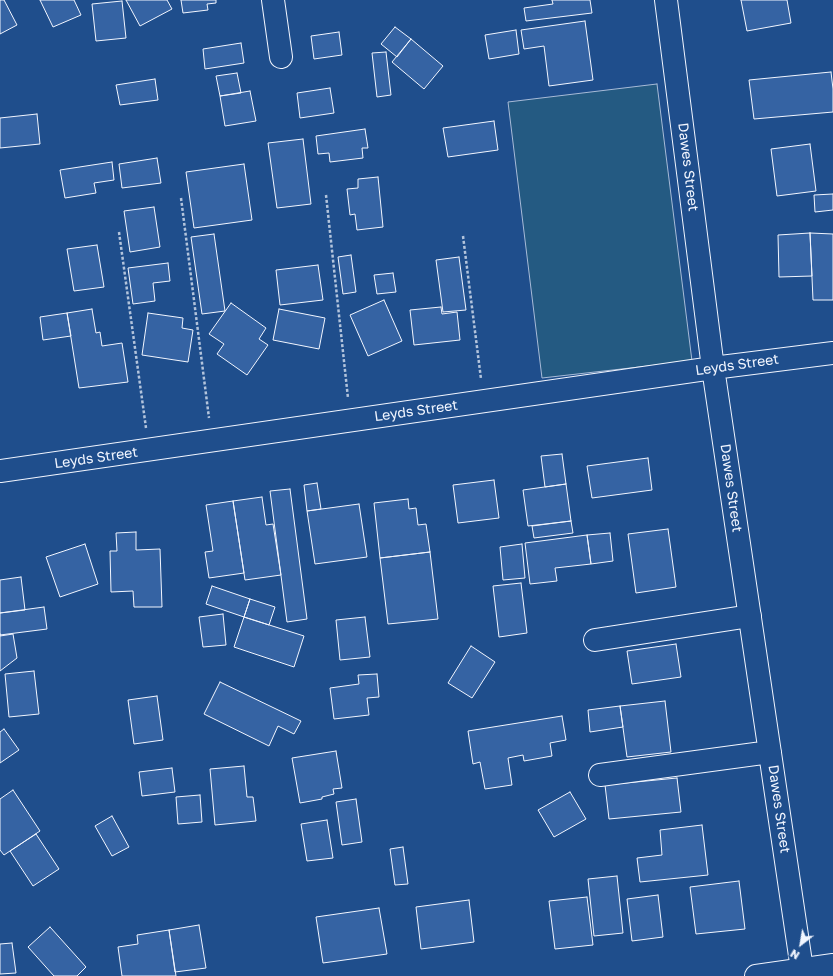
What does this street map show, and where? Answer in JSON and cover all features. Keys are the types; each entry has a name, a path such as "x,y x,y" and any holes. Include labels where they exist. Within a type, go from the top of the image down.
{"street":[{"path":"273,0 281,57"},
{"name":"Dawes Street","path":"666,0 714,368 803,973"},
{"name":"Leyds Street","path":"0,472 833,352"},
{"path":"595,640 750,616"},
{"path":"600,775 770,752"},
{"path":"756,976 803,973 833,965"}],"path":[{"path":"326,195 350,421"},
{"path":"181,198 212,441"},
{"path":"119,232 149,450"},
{"path":"463,236 484,402"}],"shaded area":[{"path":"657,84 692,361 542,378 508,102"}],"building":[{"path":"0,0 4,0 17,25 0,34"},
{"path":"40,0 74,0 81,15 53,27"},
{"path":"126,0 167,0 172,9 140,26"},
{"path":"181,0 216,0 216,3 207,4 208,10 183,13"},
{"path":"552,0 590,0 592,13 526,21 524,8 553,4"},
{"path":"741,0 787,0 791,23 747,31"},
{"path":"122,1 126,38 96,41 92,4"},
{"path":"585,21 593,80 549,86 544,46 524,49 521,30"},
{"path":"395,27 411,39 397,57 381,44"},
{"path":"516,30 519,54 489,59 485,35"},
{"path":"339,32 342,55 314,59 311,36"},
{"path":"411,39 443,66 424,89 392,62"},
{"path":"241,43 244,63 205,69 203,49"},
{"path":"386,52 391,95 377,97 372,53"},
{"path":"831,72 833,112 754,119 749,80"},
{"path":"237,73 241,93 220,96 216,76"},
{"path":"155,79 158,100 120,105 116,85"},
{"path":"330,88 334,113 300,118 297,93"},
{"path":"250,91 256,121 225,126 220,96"},
{"path":"37,114 40,144 0,148 0,118"},
{"path":"494,121 498,150 448,157 443,128"},
{"path":"365,129 368,148 362,148 363,158 330,162 329,153 318,154 316,136"},
{"path":"303,139 311,204 277,208 268,143"},
{"path":"810,144 816,191 777,196 771,149"},
{"path":"157,158 161,183 122,188 119,164"},
{"path":"112,162 114,180 94,183 96,193 65,198 60,170"},
{"path":"244,164 252,220 194,228 186,172"},
{"path":"378,177 383,227 357,230 355,214 350,215 347,189 358,188 358,179"},
{"path":"833,194 833,210 815,212 814,195"},
{"path":"154,207 160,247 130,252 124,211"},
{"path":"810,233 833,234 833,300 813,300"},
{"path":"810,233 812,276 779,277 778,235"},
{"path":"214,234 225,311 202,314 191,237"},
{"path":"97,245 104,287 74,291 67,249"},
{"path":"351,255 356,292 343,294 338,257"},
{"path":"459,257 466,310 443,312 436,260"},
{"path":"168,263 170,281 153,283 155,301 133,304 128,268"},
{"path":"318,265 323,300 280,305 276,270"},
{"path":"393,273 396,292 377,294 374,275"},
{"path":"384,300 402,341 368,356 350,315"},
{"path":"231,303 266,328 259,339 268,345 247,375 217,354 224,344 209,334"},
{"path":"441,307 442,314 457,312 460,340 414,345 410,310"},
{"path":"92,309 96,333 100,332 102,346 122,343 128,382 79,388 67,313"},
{"path":"279,309 325,318 319,349 273,340"},
{"path":"67,313 71,336 43,340 40,317"},
{"path":"148,313 183,318 182,328 193,330 188,362 142,355"},
{"path":"562,454 566,484 545,487 541,456"},
{"path":"648,458 652,490 592,498 587,466"},
{"path":"494,480 499,518 458,523 453,485"},
{"path":"317,483 321,509 307,511 304,485"},
{"path":"566,484 571,521 528,526 523,490"},
{"path":"290,489 307,619 287,622 270,491"},
{"path":"262,497 266,525 273,524 281,575 245,580 233,501"},
{"path":"408,499 409,509 416,508 418,525 426,524 430,552 380,558 374,503"},
{"path":"233,501 244,573 209,578 205,552 213,551 206,505"},
{"path":"359,504 367,557 315,564 307,511"},
{"path":"571,521 573,533 534,538 532,526"},
{"path":"668,529 676,587 636,593 628,534"},
{"path":"136,532 136,550 160,549 162,607 134,607 133,591 111,592 110,551 117,551 116,533"},
{"path":"610,533 613,561 591,564 587,535"},
{"path":"587,535 591,564 555,568 557,581 530,584 525,543"},
{"path":"85,544 98,584 60,597 46,557"},
{"path":"522,544 525,578 503,580 500,547"},
{"path":"430,552 438,619 388,624 380,558"},
{"path":"21,577 25,610 0,613 0,580"},
{"path":"521,583 527,633 499,637 493,586"},
{"path":"212,586 250,599 244,617 206,604"},
{"path":"250,599 275,607 269,625 244,617"},
{"path":"44,607 47,629 0,635 0,613"},
{"path":"223,614 226,645 203,647 199,617"},
{"path":"244,617 304,636 294,667 234,647"},
{"path":"365,617 370,657 340,660 336,620"},
{"path":"13,634 17,658 0,671 0,636"},
{"path":"676,644 681,677 632,684 627,651"},
{"path":"471,646 495,662 472,698 448,683"},
{"path":"34,671 39,714 9,717 5,674"},
{"path":"377,674 379,697 367,698 369,715 334,719 330,688 359,684 358,675"},
{"path":"220,682 301,721 294,734 278,726 269,746 204,714"},
{"path":"157,696 163,740 134,744 128,700"},
{"path":"665,701 671,752 627,757 620,706"},
{"path":"620,706 623,727 590,732 588,710"},
{"path":"562,716 566,740 550,743 552,756 524,761 523,755 508,758 512,785 485,789 480,762 473,764 468,731"},
{"path":"4,729 19,750 0,763 0,732"},
{"path":"336,751 342,788 333,789 334,794 322,797 322,799 300,803 292,758"},
{"path":"244,766 247,797 253,797 256,821 215,825 210,769"},
{"path":"172,768 175,792 142,796 139,772"},
{"path":"677,778 681,812 609,819 605,785"},
{"path":"13,790 40,831 4,855 0,850 0,799"},
{"path":"570,792 586,819 554,837 538,810"},
{"path":"200,795 202,822 178,824 176,797"},
{"path":"356,799 362,842 342,845 336,802"},
{"path":"112,816 129,847 112,856 95,826"},
{"path":"327,820 333,858 307,861 301,824"},
{"path":"702,825 708,875 640,882 637,858 662,855 660,830"},
{"path":"36,834 59,869 33,886 10,851"},
{"path":"403,847 408,884 395,885 390,849"},
{"path":"617,876 623,933 594,936 588,879"},
{"path":"739,881 745,929 696,934 690,887"},
{"path":"658,895 663,937 632,941 627,899"},
{"path":"587,897 593,945 555,949 549,901"},
{"path":"469,900 474,942 421,949 416,907"},
{"path":"379,908 387,954 323,963 316,917"},
{"path":"199,925 206,968 175,972 169,930"},
{"path":"50,927 86,967 77,976 54,976 28,947"},
{"path":"169,930 176,976 122,976 118,947 138,944 137,935"},
{"path":"12,943 16,973 0,974 0,944"}]}
